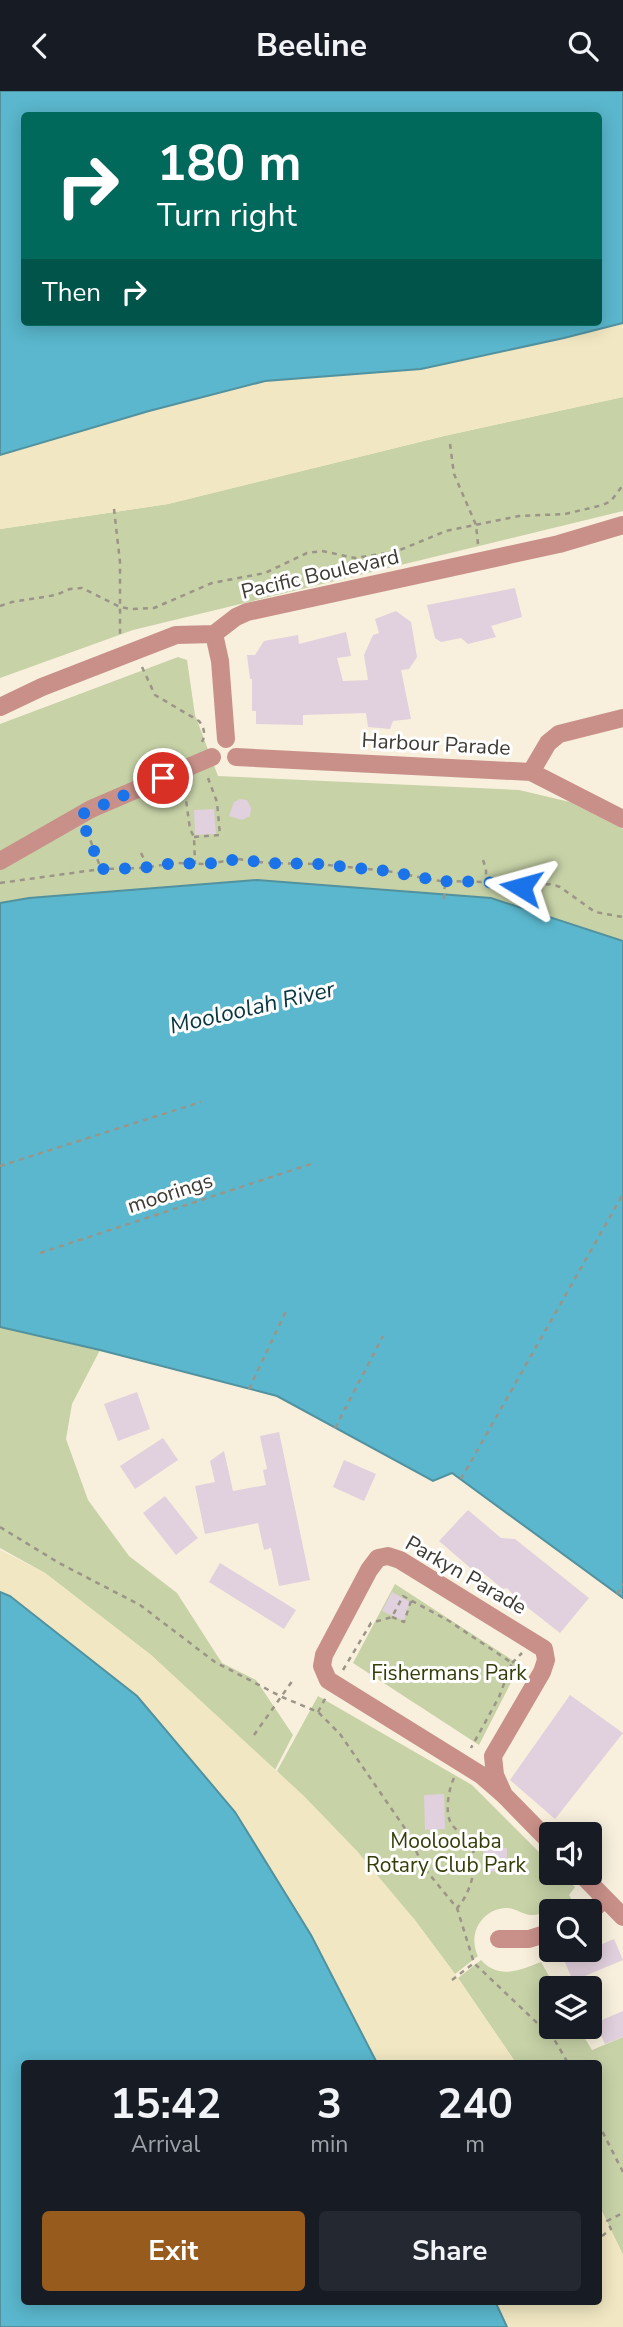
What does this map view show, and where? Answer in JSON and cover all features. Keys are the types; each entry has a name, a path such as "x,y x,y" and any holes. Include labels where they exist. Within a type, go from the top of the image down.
{"street":[{"name":"Pacific Boulevard","path":"214,634 247,612 559,544 623,525"},
{"path":"0,707 42,687 176,635 214,634 220,661 226,739"},
{"path":"531,772 548,743 559,734 623,718"},
{"path":"226,739 235,745 236,757 232,762 223,765 212,757 213,745 219,740 226,739"},
{"path":"0,861 80,815 212,757"},
{"name":"Harbour Parade","path":"236,757 531,772 623,819"},
{"name":"Parkyn Parade","path":"334,1685 328,1680 323,1669 324,1655 369,1570 380,1557 391,1556 400,1560 538,1644 545,1651 546,1660 542,1672 493,1756"},
{"path":"334,1685 463,1762 504,1795 539,1831"},
{"path":"463,1762 479,1763 493,1756 495,1775 504,1795"},
{"path":"592,1885 623,1917"},
{"path":"499,1939 529,1940 539,1936"}],"path":[{"path":"450,444 454,474 476,525 480,561"},
{"path":"0,606 82,588 120,607 154,608 212,583 265,573 307,553 322,551 355,558 395,552 446,531 519,516 565,513 595,507 611,501 623,485"},
{"path":"114,509 120,562 120,607"},
{"path":"183,792 194,837 195,864"},
{"path":"80,815 101,869"},
{"path":"141,853 148,867"},
{"path":"0,883 101,869 175,863 207,864 238,859 387,871 444,881 486,882 512,888 551,884 560,887 595,912 623,917"},
{"path":"483,860 486,882"},
{"path":"521,887 523,868"},
{"path":"444,881 444,899"},
{"path":"0,1166 201,1101"},
{"name":"moorings","path":"40,1253 311,1164"},
{"path":"461,1479 623,1194"},
{"path":"249,1389 287,1309"},
{"path":"335,1428 383,1336"},
{"path":"0,1527 59,1563 141,1605 215,1662 282,1697 318,1712 340,1734 404,1827 425,1869 457,1908 474,1963 554,2039 566,2060"},
{"path":"617,1594 623,1584"},
{"path":"392,1617 403,1597 449,1621 512,1663 499,1697 448,1789 450,1821 471,1845 473,1871 471,1888 457,1908"},
{"path":"318,1712 371,1623 392,1617 404,1622 411,1601"},
{"path":"254,1735 293,1680"},
{"path":"452,1980 474,1963"},
{"path":"602,2131 623,2172"},
{"path":"602,2235 611,2229 607,2221 623,2213"}],"green space":[{"path":"623,397 623,511 133,630 0,678 0,529 168,504 444,436"},
{"path":"178,657 187,660 195,715 218,776 519,790 570,802 623,829 623,941 491,898 29,898 0,903 0,724"},
{"path":"0,1327 100,1350 72,1404 66,1439 88,1500 129,1556 177,1593 222,1663 256,1680 293,1735 275,1770 151,1655 45,1573 0,1548"},
{"name":"Fishermans Park","path":"395,1584 520,1665 479,1745 353,1663"},
{"name":"Mooloolaba Rotary Club Park","path":"318,1696 472,1785 539,1852 539,1885 573,1885 575,1887 569,1895 571,1899 539,1899 539,1914 536,1915 506,1908 490,1913 476,1931 474,1939 478,1956 455,1974 414,1919 277,1771"},
{"path":"481,1960 502,1972 541,1962 549,1976 539,1976 539,2039 585,2039 592,2050 623,2037 623,2255 602,2211 602,2060 514,2060 458,1978"}],"sand":[{"path":"623,323 623,397 444,436 168,504 0,529 0,454 265,381 421,369"},
{"path":"0,1550 45,1573 151,1655 304,1796 357,1851 414,1919 514,2060 375,2060 311,1935 137,1696 10,1596 0,1592"},
{"path":"602,2211 623,2255 623,2327 507,2327 497,2305 602,2305"}],"water":[{"path":"0,91 623,91 623,323 421,369 265,381 149,411 0,455"},
{"name":"Mooloolah River","path":"257,880 491,898 623,941 623,1598 452,1473 433,1481 277,1396 0,1327 0,903 29,898"},
{"path":"0,1592 10,1596 137,1696 235,1812 311,1935 375,2060 21,2060 21,2305 497,2305 507,2327 0,2327"}],"building":[{"path":"515,588 522,617 491,626 496,637 468,644 461,638 441,642 435,638 427,605"},
{"path":"396,611 411,622 417,657 409,669 401,670 411,719 393,721 390,729 368,727 366,713 303,715 303,725 256,724 256,711 252,711 252,679 247,655 255,655 264,641 298,635 299,644 346,632 351,656 337,658 343,681 368,680 364,655 373,635 379,633 375,619"},
{"path":"247,800 251,808 250,816 242,820 229,816 234,802"},
{"path":"214,809 216,834 195,835 194,810"},
{"path":"137,1392 150,1429 118,1441 104,1404"},
{"path":"279,1432 310,1580 279,1586 271,1548 264,1550 258,1523 205,1534 195,1486 215,1482 210,1461 224,1451 233,1491 266,1485 263,1470 267,1469 260,1436"},
{"path":"163,1438 178,1460 135,1489 120,1466"},
{"path":"344,1460 376,1474 364,1501 333,1487"},
{"path":"165,1496 198,1538 176,1555 143,1513"},
{"path":"468,1510 501,1538 515,1539 589,1598 560,1633 507,1588 503,1589 477,1568 474,1571 439,1541"},
{"path":"220,1563 296,1610 284,1629 209,1582"},
{"path":"392,1592 410,1602 404,1621 382,1611"},
{"path":"570,1695 623,1733 555,1819 510,1780"},
{"path":"444,1794 445,1829 425,1830 424,1795"},
{"path":"493,1838 494,1848 507,1848 507,1862 496,1862 497,1871 485,1872 482,1839"},
{"path":"614,1939 623,1960 585,1976 571,1976 565,1962 602,1962 602,1944"},
{"path":"623,2011 623,2037 605,2044 602,2038 602,2020"}],"route":[{"path":"163,778 80,815 101,869 142,868 175,863 207,864 238,859 267,863 318,864 387,871 439,881 488,882 512,888 521,887"}]}
